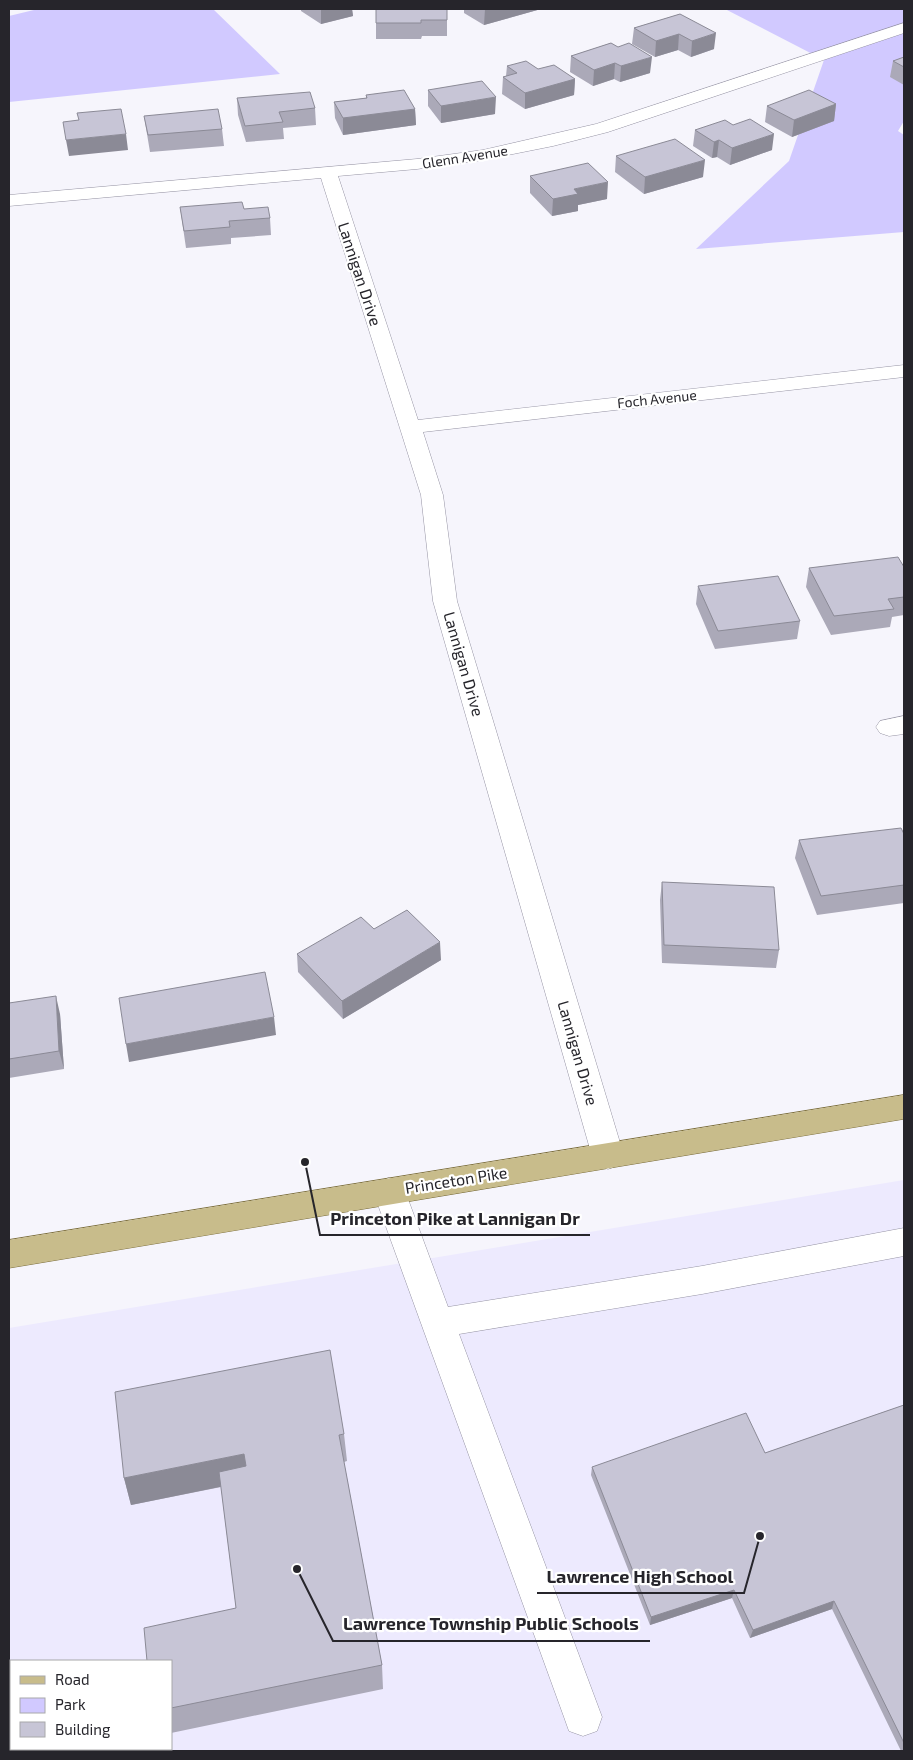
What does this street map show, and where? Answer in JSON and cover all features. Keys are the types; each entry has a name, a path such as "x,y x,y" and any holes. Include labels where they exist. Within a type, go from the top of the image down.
{"main road":[{"name":"Princeton Pike","path":"9,1254 904,1107"}],"street":[{"name":"Glenn Avenue","path":"9,200 417,164 483,155 602,128 904,28"},
{"name":"Lannigan Drive","path":"328,172 432,495 445,601 608,1156"},
{"name":"Foch Avenue","path":"410,427 904,371"},
{"path":"390,1191 584,1717"},
{"path":"438,1323 702,1280 904,1242"}],"shaded area":[{"path":"904,1180 904,1751 9,1751 9,1328"}],"green space":[{"path":"38,9 213,9 280,74 9,102 9,16"},
{"path":"725,9 904,9 904,121 898,131 904,135 904,232 696,249 789,161 824,60"}],"building":[{"path":"376,9 447,9 447,20 421,20 421,23 376,23"},
{"path":"680,14 716,33 692,41 679,34 656,41 634,28"},
{"path":"611,43 618,47 629,43 652,57 621,66 615,63 594,70 571,56"},
{"path":"904,57 904,67 893,61"},
{"path":"526,61 538,69 554,65 575,79 525,93 503,77 517,73 507,66"},
{"path":"482,81 496,97 441,106 428,90"},
{"path":"404,90 415,109 343,118 334,102 367,98 366,95"},
{"path":"809,90 836,104 794,120 767,106"},
{"path":"310,92 315,108 279,112 283,122 245,126 237,98"},
{"path":"121,109 126,134 66,140 63,122 79,120 77,113"},
{"path":"218,109 222,129 148,135 144,116"},
{"path":"750,119 774,134 732,148 719,140 714,142 695,130 725,120 733,125"},
{"path":"675,139 705,160 645,177 616,156"},
{"path":"588,163 608,182 574,189 578,194 553,199 530,176"},
{"path":"242,202 244,209 268,207 270,218 229,221 230,227 184,231 180,207"},
{"path":"898,557 904,567 904,597 888,599 894,609 834,616 809,568"},
{"path":"778,576 800,621 718,631 698,586"},
{"path":"901,828 904,834 904,885 821,896 799,840"},
{"path":"662,882 774,887 779,950 664,945"},
{"path":"407,910 440,942 342,1001 297,954 361,917 374,929"},
{"path":"265,972 274,1017 126,1044 119,998"},
{"path":"56,996 59,1051 9,1059 9,1003"},
{"path":"330,1350 344,1434 339,1435 382,1665 172,1708 172,1660 147,1660 144,1628 236,1608 219,1472 246,1466 244,1454 124,1478 115,1392"},
{"path":"904,1405 904,1743 834,1601 753,1630 734,1590 651,1617 592,1467 746,1413 765,1453"}],"place":[{"name":"Princeton Pike at Lannigan Dr","path":"305,1162"},
{"name":"Lawrence High School","path":"760,1536"},
{"name":"Lawrence Township Public Schools","path":"297,1569"}]}
